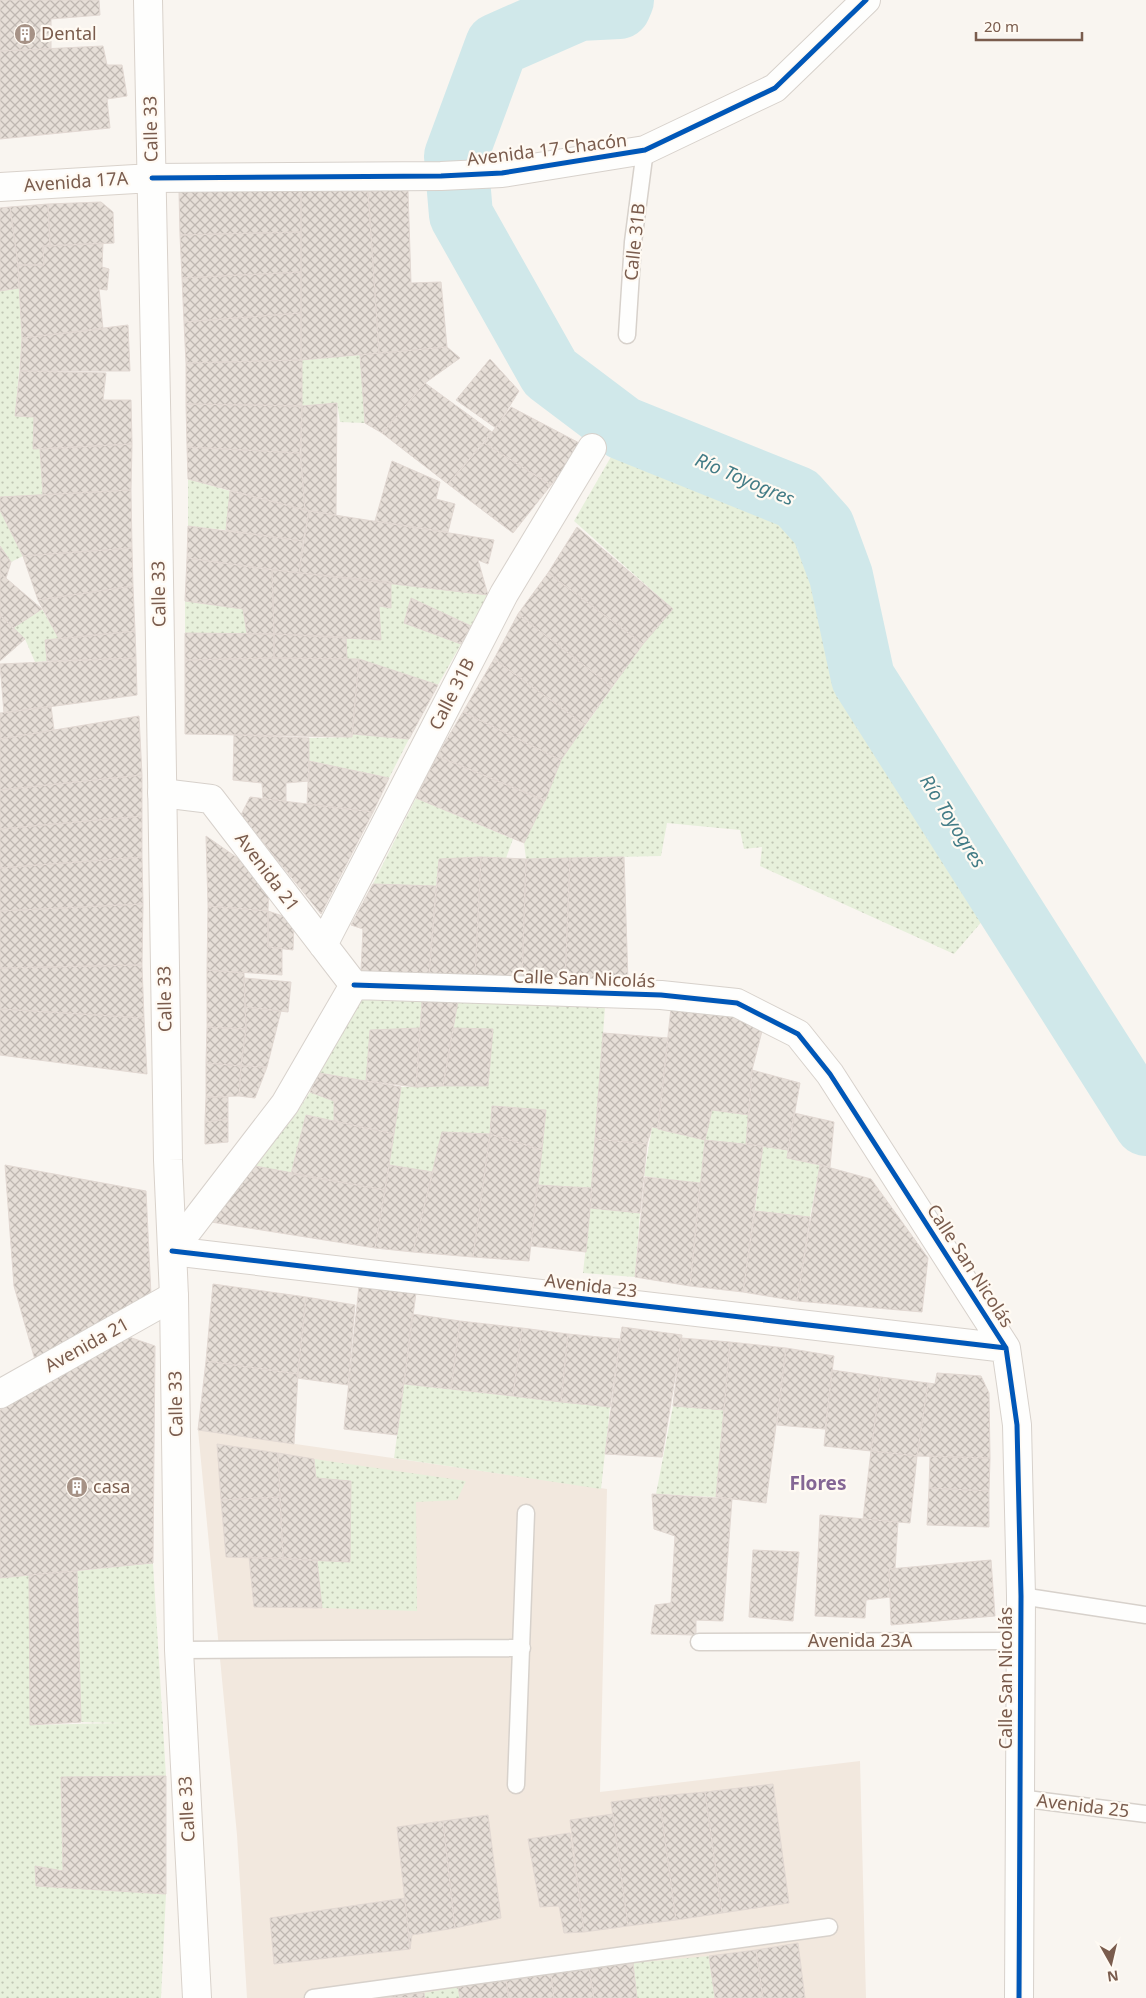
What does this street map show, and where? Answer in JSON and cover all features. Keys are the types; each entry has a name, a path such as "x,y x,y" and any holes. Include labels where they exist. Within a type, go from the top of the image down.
{"street":[{"name":"Calle 33","path":"148,0 168,1160 174,1296 179,1650 197,1998"},
{"name":"Avenida 17 Chacón","path":"152,178 441,176 502,173 645,150 774,88 866,0"},
{"name":"Avenida 17A","path":"0,187 152,178"},
{"name":"Calle 31B","path":"323,945 504,594 592,448"},
{"name":"Avenida 21","path":"162,793 212,799 354,985"},
{"path":"172,1251 286,1104 354,985"},
{"name":"Calle San Nicolás","path":"354,985 661,996 737,1003 798,1034 830,1074 1006,1348 1017,1425 1021,1596 1019,1998"},
{"name":"Avenida 23","path":"172,1251 1006,1348"},
{"name":"Avenida 21","path":"0,1394 174,1296"}],"lane":[{"name":"Calle 31B","path":"627,335 633,242 645,150"},
{"path":"516,1785 526,1513"},
{"path":"1021,1596 1146,1615"},
{"name":"Avenida 23A","path":"699,1642 1020,1641"},
{"path":"179,1650 522,1648"},
{"name":"Avenida 25","path":"1020,1798 1146,1814"},
{"path":"313,1998 829,1927"}],"shaded area":[{"path":"198,1430 607,1489 600,1792 860,1761 866,1998 247,1998 237,1835"}],"green space":[{"path":"19,288 22,338 15,416 34,417 34,449 40,449 43,495 0,497 0,291"},
{"path":"360,355 365,423 340,422 337,403 302,406 302,360"},
{"path":"627,429 797,498 823,527 840,572 860,680 1002,898 954,954 760,866 762,847 744,849 740,830 667,823 661,856 526,859 524,843 545,800 561,760 643,644 673,609 574,521"},
{"path":"188,479 230,491 226,530 188,526"},
{"path":"0,510 23,556 11,562 0,546"},
{"path":"391,582 488,595 471,626 411,598 404,623 461,644 438,685 361,660 347,659 346,637 381,639 379,606 390,608"},
{"path":"185,601 243,609 247,634 185,633"},
{"path":"42,609 59,639 45,640 47,661 35,662 25,639 13,628"},
{"path":"353,734 409,739 389,778 309,761 309,738 352,737"},
{"path":"416,798 513,839 506,858 439,859 436,886 373,884"},
{"path":"361,998 422,1002 420,1028 370,1031 366,1081 319,1073 332,1045"},
{"path":"458,1001 605,1007 592,1188 537,1185 546,1110 492,1106 490,1134 442,1133 433,1172 389,1165 401,1087 488,1085 453,1028"},
{"path":"310,1092 334,1101 334,1121 306,1115 291,1174 255,1166 296,1114"},
{"path":"712,1110 749,1115 746,1144 701,1184 644,1176 652,1127 705,1140"},
{"path":"763,1146 788,1150 787,1158 820,1165 810,1217 755,1211"},
{"path":"590,1208 640,1213 635,1277 583,1273"},
{"path":"404,1384 610,1407 601,1489 394,1458"},
{"path":"673,1406 724,1410 716,1497 656,1494"},
{"path":"314,1459 466,1481 457,1500 416,1502 417,1611 322,1608 317,1560 351,1481 316,1478"},
{"path":"153,1563 166,1776 61,1777 63,1871 35,1866 36,1886 166,1894 161,1998 0,1998 0,1578 29,1575 30,1725 122,1723 81,1722 77,1571"},
{"path":"709,1956 715,1998 637,1998 633,1963"},
{"path":"458,1987 460,1998 425,1998 424,1993"}],"building":[{"name":"Dental","path":"0,0 99,0 100,15 51,19 51,49 0,51"},
{"path":"103,46 107,65 122,65 127,96 107,99 110,128 0,139 0,51"},
{"path":"301,190 301,232 180,235 179,191"},
{"path":"301,190 368,191 379,353 301,360"},
{"path":"408,190 411,283 441,282 447,347 379,353 368,191"},
{"path":"101,202 113,212 114,243 50,246 48,204"},
{"path":"48,204 50,246 43,246 44,265 18,265 10,207"},
{"path":"10,207 18,265 19,288 0,291 0,208"},
{"path":"301,232 301,272 182,278 180,235"},
{"path":"103,243 102,267 109,269 107,290 99,289 103,329 22,338 18,265 44,265 43,246"},
{"path":"301,272 301,313 184,322 182,278"},
{"path":"301,313 301,360 186,363 184,322"},
{"path":"128,325 130,371 20,371 22,338"},
{"path":"447,347 460,358 425,383 382,433 365,423 360,355"},
{"path":"490,359 519,391 496,428 456,400"},
{"path":"302,360 302,406 186,404 186,363"},
{"path":"20,371 106,373 103,400 131,400 132,444 33,449 34,417 15,416"},
{"path":"425,383 492,432 448,484 382,433"},
{"path":"337,403 336,515 305,510 301,458 302,406"},
{"path":"186,404 302,406 300,453 187,447"},
{"path":"511,407 583,445 551,485 484,443"},
{"path":"484,443 551,485 513,533 448,484"},
{"path":"132,444 131,490 43,495 40,449"},
{"path":"187,447 300,453 305,510 188,479"},
{"path":"392,461 440,482 436,499 455,504 448,532 375,521"},
{"path":"131,490 132,548 23,556 0,510 0,497"},
{"path":"230,491 309,511 303,541 226,530"},
{"path":"309,511 494,540 488,564 478,560 488,595 299,573"},
{"path":"188,526 303,541 299,573 187,558"},
{"path":"577,527 673,609 643,644 548,573"},
{"path":"0,546 11,562 6,578 0,573"},
{"path":"132,548 133,586 38,600 23,556"},
{"path":"187,558 272,570 274,634 247,634 243,609 185,601"},
{"path":"272,570 391,582 391,608 379,606 381,640 274,634"},
{"path":"0,573 42,609 13,628 0,615"},
{"path":"548,573 643,644 612,687 518,614"},
{"path":"133,586 135,631 59,639 38,600"},
{"path":"411,598 471,626 461,644 404,623"},
{"path":"518,614 612,687 585,725 494,659"},
{"path":"0,615 25,639 0,661"},
{"path":"135,631 136,658 47,661 45,640"},
{"path":"185,633 274,634 274,658 185,660"},
{"path":"274,634 346,637 347,659 274,658"},
{"path":"136,658 137,695 4,713 0,664"},
{"path":"359,659 352,737 185,734 185,660"},
{"path":"359,659 438,685 409,739 352,734"},
{"path":"494,659 585,725 561,760 463,712"},
{"path":"51,706 54,730 0,739 0,713"},
{"path":"463,712 561,760 545,801 437,756"},
{"path":"139,716 142,775 0,790 0,739"},
{"path":"234,735 309,738 309,781 286,783 286,801 263,799 262,783 233,780"},
{"path":"437,756 545,800 524,843 416,798"},
{"path":"309,761 389,778 373,812 307,804"},
{"path":"142,775 142,816 0,829 0,790"},
{"path":"250,797 373,812 321,914 241,815"},
{"path":"142,816 142,857 0,868 0,829"},
{"path":"206,836 269,880 268,911 208,906"},
{"path":"142,857 143,904 0,911 0,868"},
{"path":"481,857 475,976 429,975 439,859"},
{"path":"481,857 526,859 522,979 475,976"},
{"path":"624,857 628,981 565,981 570,858"},
{"path":"570,858 565,981 522,979 526,859"},
{"path":"373,884 436,886 429,975 361,971 363,929 351,925"},
{"path":"143,904 142,965 0,968 0,911"},
{"path":"208,906 268,911 268,947 282,948 282,975 207,970"},
{"path":"268,911 294,920 293,950 268,947"},
{"path":"142,965 144,1018 0,1009 0,968"},
{"path":"207,970 244,973 246,1029 207,1027"},
{"path":"244,978 291,982 288,1012 245,1007"},
{"path":"458,1001 443,1086 416,1087 422,1002"},
{"path":"245,1007 281,1011 267,1067 241,1066 246,1029"},
{"path":"671,1008 733,1016 762,1031 752,1070 749,1115 712,1110 705,1140 658,1129"},
{"path":"0,1009 144,1018 147,1074 0,1055"},
{"path":"207,1027 246,1029 241,1066 206,1063"},
{"path":"420,1028 416,1087 366,1081 370,1030"},
{"path":"453,1028 493,1029 488,1086 443,1086"},
{"path":"603,1033 668,1038 658,1128 652,1127 647,1144 595,1139"},
{"path":"206,1063 241,1066 239,1096 206,1097"},
{"path":"241,1066 267,1067 255,1098 239,1096"},
{"path":"752,1070 800,1083 788,1150 746,1144"},
{"path":"319,1073 401,1087 394,1134 334,1121 334,1101 310,1092"},
{"path":"206,1097 228,1097 228,1119 205,1122"},
{"path":"492,1106 546,1110 542,1150 490,1134"},
{"path":"794,1113 834,1122 830,1167 787,1158"},
{"path":"306,1115 394,1134 385,1190 291,1174"},
{"path":"228,1119 228,1142 205,1144 205,1122"},
{"path":"442,1132 490,1134 473,1257 413,1252"},
{"path":"490,1134 542,1150 529,1261 473,1257"},
{"path":"595,1139 647,1144 640,1213 590,1208"},
{"path":"705,1140 763,1146 743,1292 690,1286"},
{"path":"5,1165 146,1191 151,1295 35,1360 14,1286"},
{"path":"389,1165 433,1172 413,1252 375,1248"},
{"path":"820,1165 871,1179 928,1258 922,1312 797,1301"},
{"path":"255,1166 385,1190 375,1248 211,1222"},
{"path":"645,1177 700,1183 690,1286 635,1277"},
{"path":"537,1185 592,1188 586,1252 531,1246"},
{"path":"755,1211 810,1217 797,1301 743,1292"},
{"path":"213,1284 306,1297 298,1374 206,1361"},
{"path":"359,1286 416,1293 397,1435 344,1429"},
{"path":"306,1297 355,1305 348,1385 297,1378"},
{"path":"412,1314 460,1321 451,1389 404,1384"},
{"path":"460,1321 522,1328 513,1396 451,1389"},
{"path":"622,1327 682,1335 662,1457 605,1454"},
{"path":"522,1328 568,1334 561,1402 513,1396"},
{"path":"568,1334 620,1339 610,1407 561,1402"},
{"name":"casa","path":"129,1337 155,1346 153,1563 0,1578 0,1410"},
{"path":"681,1338 730,1342 724,1410 673,1406"},
{"path":"730,1342 786,1348 766,1503 716,1497"},
{"path":"786,1348 834,1356 825,1429 777,1425"},
{"path":"206,1361 298,1374 294,1444 198,1430"},
{"path":"832,1370 881,1377 871,1451 824,1446"},
{"path":"937,1373 981,1376 989,1393 990,1458 917,1456 928,1383 935,1384"},
{"path":"881,1377 928,1383 917,1456 871,1451"},
{"path":"217,1444 278,1453 280,1497 221,1500"},
{"path":"871,1451 917,1456 910,1523 863,1519"},
{"path":"278,1453 314,1459 316,1478 351,1481 350,1562 283,1559"},
{"path":"930,1456 990,1458 989,1491 929,1488"},
{"path":"929,1488 989,1491 989,1527 927,1525"},
{"path":"652,1494 732,1499 723,1621 696,1620 696,1635 651,1634 655,1605 671,1603 675,1536 654,1529"},
{"path":"280,1497 283,1559 226,1557 221,1500"},
{"path":"820,1515 898,1522 895,1569 889,1569 890,1597 866,1600 865,1618 815,1616"},
{"path":"753,1550 799,1552 793,1621 749,1617"},
{"path":"249,1557 317,1560 322,1608 254,1607"},
{"path":"991,1560 995,1616 891,1625 889,1569"},
{"path":"77,1571 81,1722 30,1725 29,1575"},
{"path":"166,1776 166,1894 36,1886 35,1866 63,1871 61,1777"},
{"path":"773,1784 789,1903 722,1913 705,1792"},
{"path":"705,1792 722,1913 676,1920 659,1796"},
{"path":"659,1796 676,1920 628,1926 611,1802"},
{"path":"613,1814 628,1926 584,1932 570,1820"},
{"path":"488,1815 501,1918 455,1928 443,1821"},
{"path":"443,1821 455,1928 412,1935 410,1949 397,1827"},
{"path":"570,1833 584,1932 564,1933 559,1906 540,1907 528,1839"},
{"path":"405,1898 410,1949 274,1964 270,1918"},
{"path":"798,1943 805,1998 763,1998 756,1950"},
{"path":"756,1950 763,1998 715,1998 709,1956"},
{"path":"633,1963 637,1998 594,1998 589,1969"},
{"path":"589,1969 594,1998 554,1998 551,1974"},
{"path":"551,1974 554,1998 509,1998 506,1980"},
{"path":"506,1980 509,1998 460,1998 458,1987"},
{"path":"424,1993 425,1998 379,1997"}],"waterway":[{"name":"Río Toyogres","path":"622,0 619,7 579,9 497,45 456,156 461,215 550,373 623,428 797,498 823,527 841,576 863,678 1146,1124"}],"cycle path":[{"path":"152,178 441,176 502,173 645,150 775,88 866,0"},
{"path":"354,985 661,995 737,1003 798,1034 830,1074 1006,1348 1017,1425 1021,1596 1019,1998"},
{"path":"172,1251 1006,1348"}],"place":[{"name":"Dental","path":"25,34"},
{"name":"casa","path":"77,1487"}],"district":[{"name":"Flores","path":"818,1483"}]}
